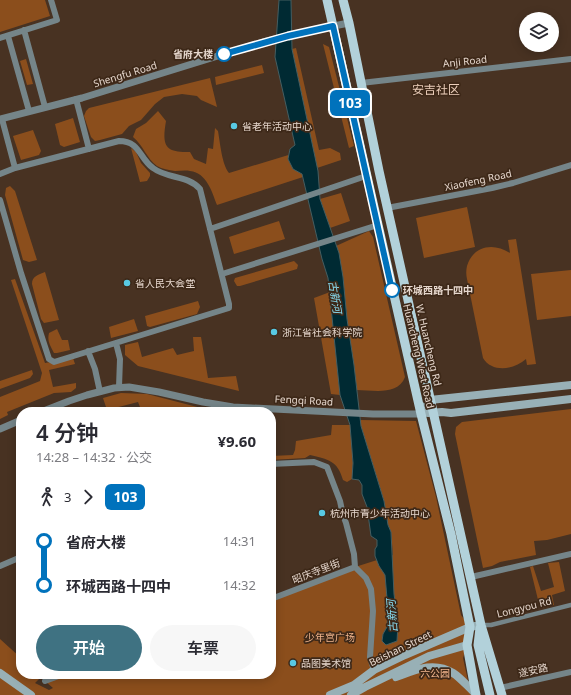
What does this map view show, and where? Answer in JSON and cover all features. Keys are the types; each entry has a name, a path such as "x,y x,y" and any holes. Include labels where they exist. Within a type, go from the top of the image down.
{"main road":[{"name":"Huancheng West Road","path":"327,0 470,627 468,645 476,695"},
{"name":"W. Huancheng Rd","path":"343,0 432,413 481,625"},
{"path":"421,414 430,400 571,385"},
{"name":"Fengqi Road","path":"421,414 451,413 571,399"},
{"path":"481,625 501,691"},
{"path":"481,625 478,645 490,695"},
{"name":"Beishan Street","path":"330,695 354,685 374,670 405,655 470,627 481,625"},
{"name":"Beishan Street","path":"351,695 429,656 468,645"},
{"path":"365,687 424,667 438,667 453,673 476,695"},
{"path":"0,673 31,695"}],"street":[{"path":"0,38 57,20 51,0"},
{"name":"Shengfu Road","path":"1,119 76,99 263,42 349,23"},
{"path":"24,30 45,107"},
{"path":"8,36 29,111"},
{"name":"Anji Road","path":"361,83 571,59"},
{"path":"76,99 89,149"},
{"path":"1,119 15,168"},
{"path":"0,174 15,168 119,141 131,143 154,169 165,175 189,180 200,189 222,274 229,308 54,362 49,360 21,274 0,200"},
{"name":"Xiaofeng Road","path":"387,208 492,188 571,165"},
{"path":"210,229 366,176"},
{"path":"222,274 378,225"},
{"path":"116,343 120,359 119,388"},
{"path":"88,352 95,369 100,392"},
{"name":"Fengqi Road","path":"54,407 100,392 128,387 146,389 233,407"},
{"name":"Fengqi Road","path":"276,409 421,414"},
{"path":"0,428 16,422"},
{"path":"276,464 314,462 321,463 327,467 346,522 354,554 355,567"},
{"path":"471,577 571,554"},
{"path":"0,566 16,559"},
{"name":"昭庆寺里街","path":"276,597 355,567 366,578 370,589 373,611 370,658 374,670"},
{"name":"Longyou Rd","path":"481,625 491,625 571,604"},
{"name":"遂安路","path":"501,691 571,672"},
{"path":"45,681 50,679"}],"green space":[{"path":"0,0 45,0 50,16 0,32"},
{"path":"323,44 329,47 354,146 349,148"},
{"path":"296,48 319,150 330,148 340,153 341,160 317,168 292,49"},
{"path":"26,59 33,84 27,85 20,61"},
{"path":"262,65 264,73 216,85 215,77"},
{"path":"210,78 217,107 201,100 197,96 182,94 164,97 155,104 141,120 129,126 122,134 95,141 91,137 84,116 89,108"},
{"path":"158,111 166,121 164,136 165,142 170,149 181,152 190,152 194,159 206,164 208,148 213,149 215,128 218,131 223,159 229,173 295,153 297,155 303,177 217,205 208,184 201,175 190,171 163,169 157,166 150,160 140,144 133,137 136,129 146,123"},
{"path":"73,118 80,142 64,147 60,145 55,124"},
{"path":"33,130 41,151 39,155 21,160 13,136"},
{"path":"131,148 136,152 141,163 150,173 147,181 140,182"},
{"path":"10,186 15,191 37,260 29,262 23,260 5,195 6,188"},
{"path":"341,193 350,221 330,228 320,199"},
{"path":"467,207 475,247 424,258 416,218"},
{"path":"279,221 285,239 234,254 229,237"},
{"path":"369,231 373,237 405,377 402,383 397,387 384,391 357,390 343,277 336,246"},
{"path":"516,239 536,364 527,365 526,359 515,366 497,368 487,363 483,358 466,269 470,259 479,250 491,247 510,253 508,240"},
{"path":"294,261 298,265 297,269 240,286 237,286 234,281 235,278"},
{"path":"571,270 571,316 537,320 531,274"},
{"path":"45,272 59,320 44,323 41,319 32,281 34,277"},
{"path":"15,279 45,363 73,358 75,364 49,370 53,387 76,383 76,388 71,392 54,393 16,407 7,412 8,415 0,419 0,397 40,381 42,373 11,280"},
{"path":"330,292 340,395 331,394 314,298"},
{"path":"198,301 200,307 197,314 150,327 147,326 145,316"},
{"path":"134,319 138,331 111,338 109,327"},
{"path":"57,329 62,340 68,340 70,350 54,353 49,343 48,336 49,333"},
{"path":"193,337 201,337 208,378 236,376 239,391 138,366 125,355 125,345 138,342 142,357 173,348 177,355 194,351"},
{"path":"32,370 33,374 30,378 0,389 0,381"},
{"path":"121,393 147,394 197,407 140,407 138,402 119,407 106,407 103,398"},
{"path":"571,409 571,534 547,540 534,541 536,555 500,562 483,568 455,434 456,427 462,422"},
{"name":"少年宫广场","path":"360,420 416,421 436,497 461,615 470,627 463,658 471,695 0,695 0,639 16,653 16,679 39,679 35,683 49,690 53,688 45,681 50,679 276,679 276,597 355,567 393,555 391,532 388,525 384,501"},
{"path":"332,425 350,425 353,463 352,479 347,482 343,480 335,465 322,458 310,455 305,458 276,460 276,456 293,455 296,441 331,435"},
{"path":"559,562 565,591 552,595 554,605 540,608 530,567 533,566 541,591 554,587 548,563"}],"water":[{"name":"古新河","path":"279,0 291,0 292,49 318,171 320,199 339,253 361,426 384,501 388,525 391,532 394,594 398,624 397,641 386,645 382,641 383,634 387,627 388,610 385,575 375,556 377,540 371,536 367,507 362,494 362,485 359,480 352,479 353,463 350,425 340,395 328,278 322,259 302,174 293,169 288,159 290,149 295,145 275,57"}],"bus line":[{"name":"103","path":"224,54 263,42 333,26 392,290"}],"place":[{"name":"省府大楼","path":"224,54"},
{"name":"省老年活动中心","path":"234,126"},
{"name":"省人民大会堂","path":"127,283"},
{"name":"环城西路十四中","path":"392,290"},
{"name":"浙江省社会科学院","path":"274,332"},
{"name":"杭州市青少年活动中心","path":"322,513"},
{"name":"品图美术馆","path":"293,663"}],"district":[{"name":"安吉社区","path":"436,90"}],"park label":[{"name":"六公园","path":"435,673"}]}
